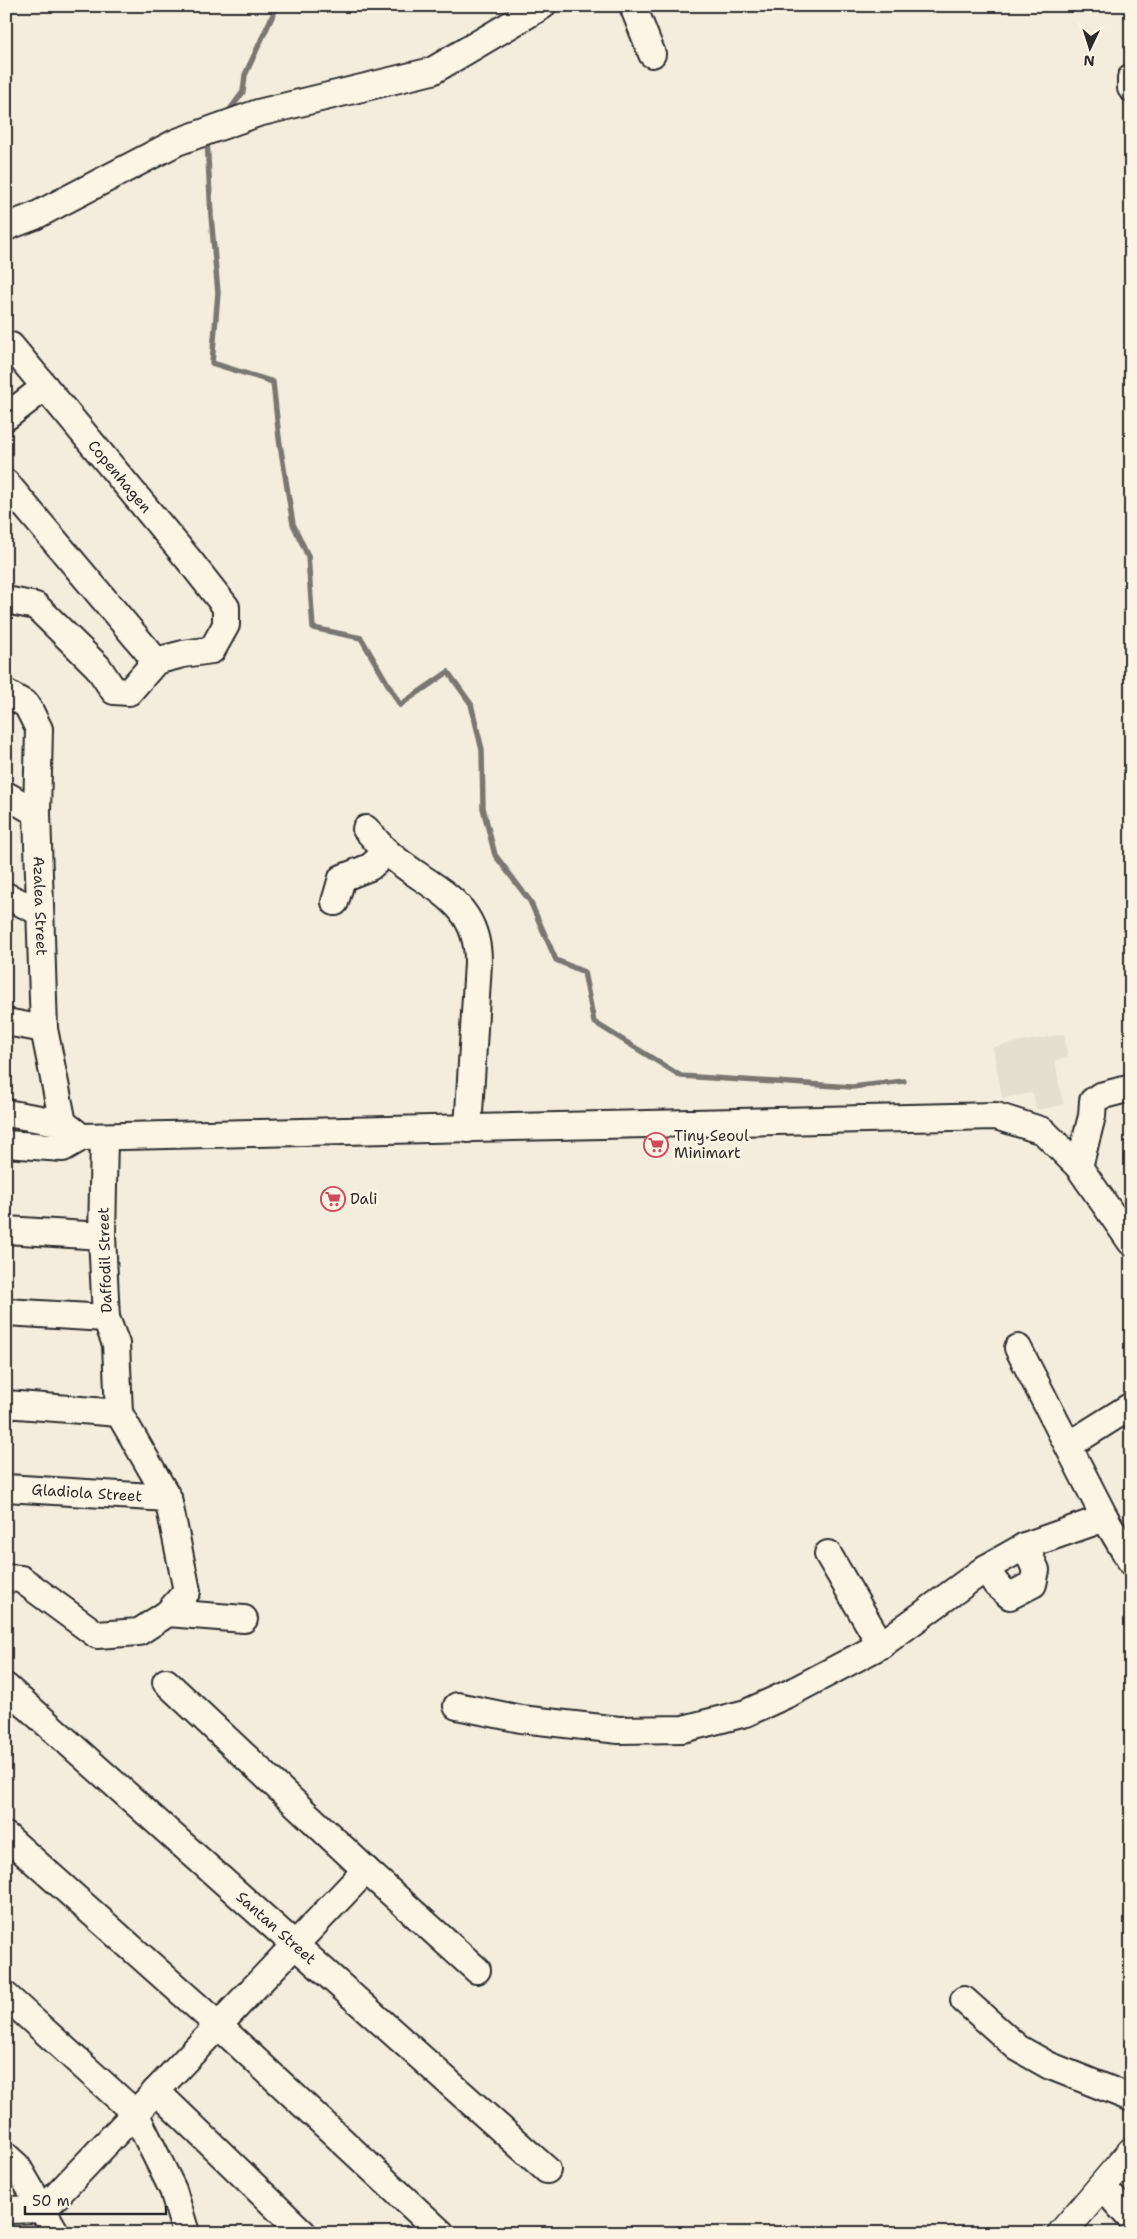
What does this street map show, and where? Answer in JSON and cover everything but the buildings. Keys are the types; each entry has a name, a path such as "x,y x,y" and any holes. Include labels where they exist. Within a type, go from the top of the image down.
{"main road":[{"path":"1062,2233 1131,2152"}],"street":[{"path":"6,227 35,216 177,142 258,113 432,71 542,6"},
{"path":"633,6 652,54"},
{"path":"1131,78 1131,88"},
{"name":"Copenhagen","path":"9,345 45,386 226,607 226,625 212,650 183,654 156,661"},
{"path":"6,417 45,386"},
{"path":"6,482 156,661 129,692 114,692 98,666 36,606 6,600"},
{"name":"Azalea Street","path":"10,695 27,705 39,729 37,813 44,1029 83,1132"},
{"path":"6,795 37,813"},
{"path":"366,829 387,852 428,880 459,907 473,928 478,946 478,963 468,1129"},
{"path":"335,902 342,878 370,867 387,852"},
{"path":"6,896 40,912"},
{"path":"6,1022 44,1029"},
{"path":"1079,1167 1092,1116 1093,1101 1100,1096 1131,1088"},
{"path":"6,1113 83,1132 468,1129 996,1116 1042,1131 1079,1167 1131,1242"},
{"path":"6,1144 63,1148 83,1132"},
{"name":"Daffodil Street","path":"6,1578 21,1579 97,1635 139,1632 168,1613 187,1591 168,1498 119,1413 116,1344 106,1318 102,1236 83,1132"},
{"path":"6,1230 102,1236"},
{"path":"6,1312 106,1318"},
{"path":"1018,1348 1105,1518 1131,1562"},
{"path":"6,1404 119,1413"},
{"path":"1068,1445 1131,1406"},
{"name":"Gladiola Street","path":"6,1488 168,1498"},
{"path":"457,1706 520,1720 619,1730 683,1729 746,1713 790,1694 882,1645 986,1568 1025,1546 1105,1518"},
{"path":"986,1568 996,1584 1010,1596 1033,1584 1036,1570 1025,1546"},
{"path":"828,1554 882,1645"},
{"path":"168,1613 244,1619"},
{"path":"166,1682 366,1870 477,1970"},
{"name":"Santan Street","path":"6,1687 547,2170"},
{"path":"6,1836 218,2026 441,2233"},
{"path":"6,2210 44,2210 366,1870"},
{"path":"6,1996 136,2113 172,2190 186,2233"},
{"path":"964,2000 1018,2048 1048,2065 1131,2098"},
{"path":"156,2090 304,2233"},
{"path":"6,2156 17,2166 56,2233"},
{"path":"1102,2186 1131,2219"}],"shaded area":[{"path":"1064,1034 1068,1058 1055,1060 1063,1105 1036,1110 1033,1093 1002,1098 993,1047"}],"waterway":[{"path":"226,115 243,92 245,75 277,6"},
{"path":"207,138 211,216 218,293 212,363 273,382 279,438 293,524 308,556 313,628 361,638 400,705 448,672 471,704 482,750 483,808 495,855 530,901 556,960 584,972 594,1022 681,1076 852,1087 904,1081"}],"place":[{"name":"Tiny Seoul Minimart","path":"656,1145"},
{"name":"Dali","path":"333,1199"}]}
